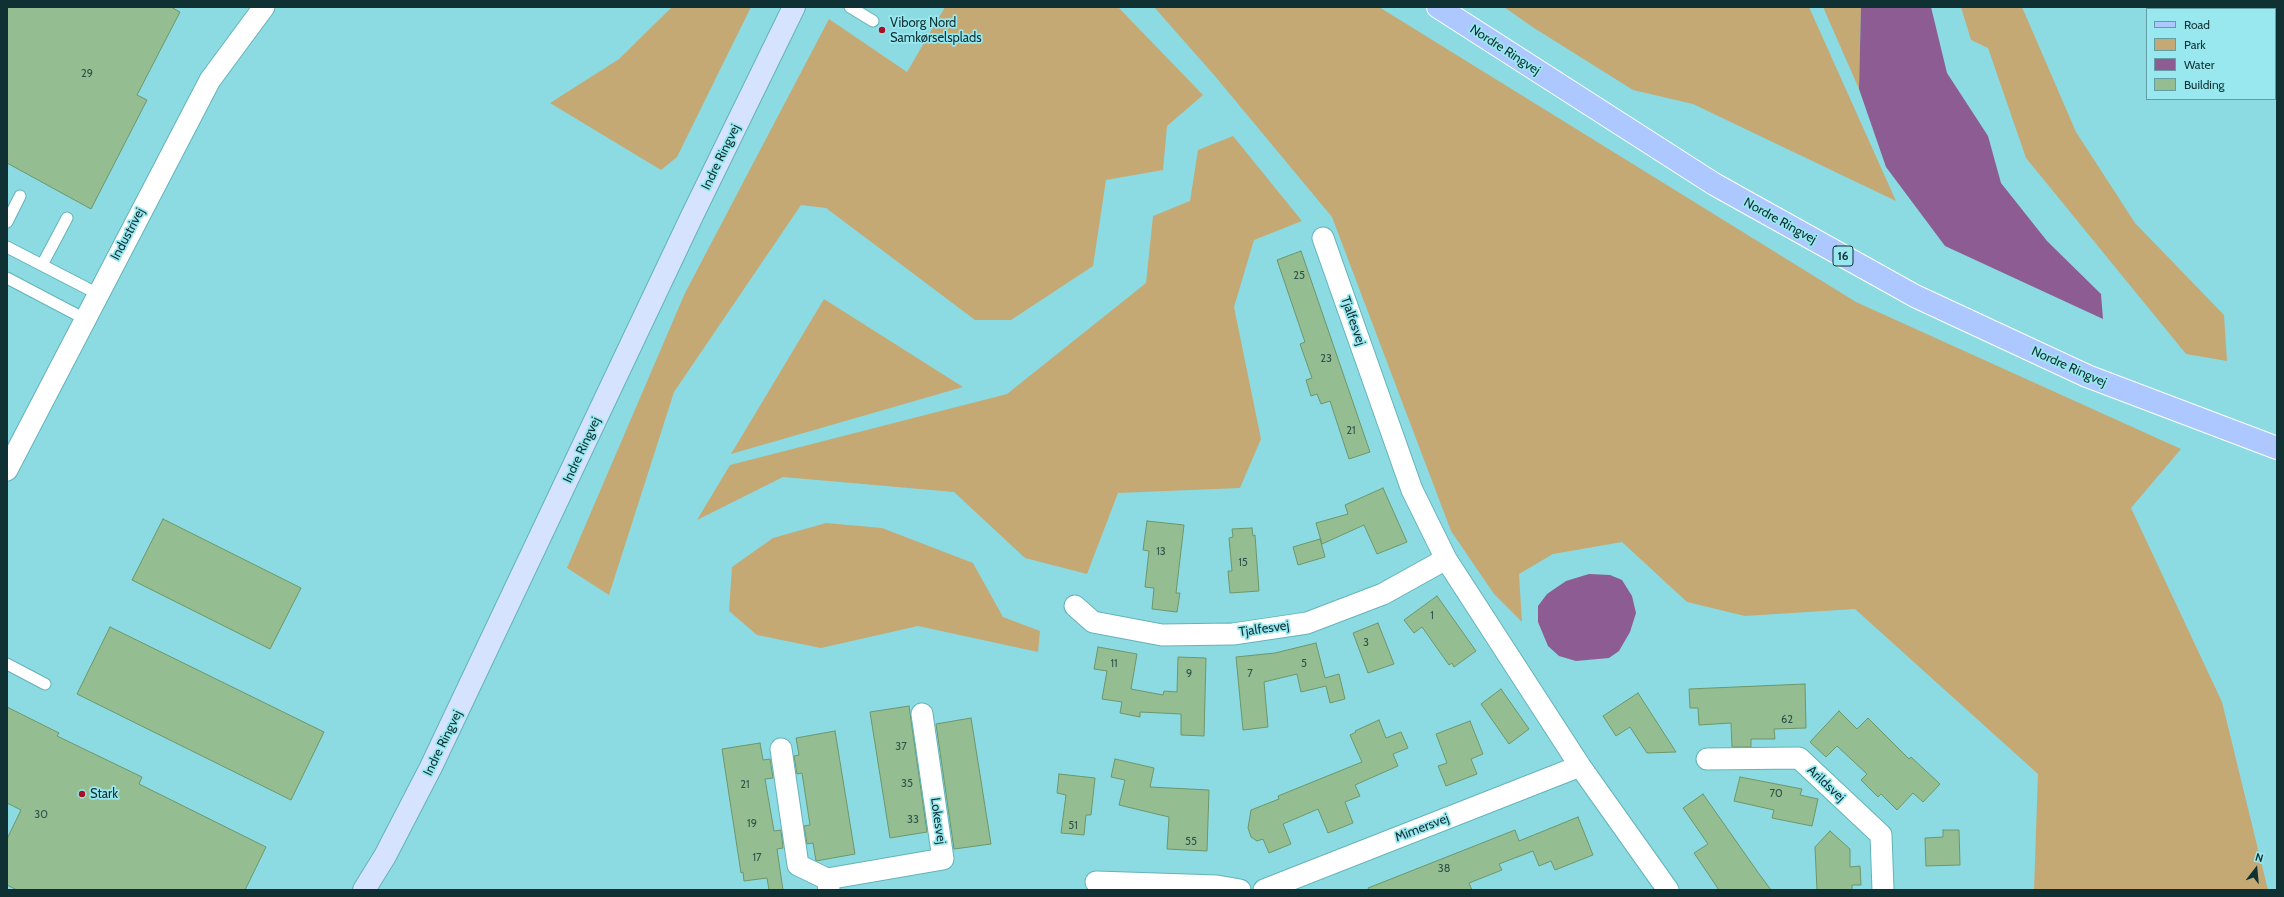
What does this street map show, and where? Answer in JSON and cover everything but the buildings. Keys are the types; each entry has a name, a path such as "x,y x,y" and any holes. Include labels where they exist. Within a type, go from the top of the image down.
{"main road":[{"name":"Nordre Ringvej","path":"1438,7 1714,184 1915,296 2087,376 2277,448"}],"street":[{"name":"Industrivej","path":"7,470 210,80 264,7"},
{"name":"Indre Ringvej","path":"364,890 385,856 432,767 691,218 794,7"},
{"name":"Tjalfesvej","path":"1323,238 1412,490 1446,560 1580,766"},
{"name":"Tjalfesvej","path":"1075,606 1093,622 1162,635 1233,634 1308,623 1383,594 1446,560"},
{"name":"Lokesvej","path":"780,749 798,865 828,885 943,859 922,714"},
{"name":"Arildsvej","path":"1707,759 1799,758 1881,835 1883,890"},
{"name":"Mimersvej","path":"1264,890 1580,766"},
{"path":"1580,766 1668,890"},
{"path":"1096,882 1217,886 1240,890"}],"lane":[{"path":"850,7 873,21"},
{"path":"7,222 20,196"},
{"path":"42,265 68,218"},
{"path":"7,246 98,294"},
{"path":"7,278 85,319"},
{"path":"7,664 45,684"}],"green space":[{"path":"672,7 751,7 677,157 661,170 550,103 619,59"},
{"path":"945,7 1118,7 1203,95 1167,126 1163,170 1106,180 1093,266 1011,320 975,320 826,208 801,205 674,392 609,595 567,568 685,293 829,19 907,72"},
{"path":"1154,7 1379,7 1856,302 2181,449 2131,508 2222,702 2268,890 2034,890 2038,774 1855,609 1745,616 1687,602 1622,542 1553,554 1519,574 1522,622 1494,594 1451,531 1332,217 1214,75"},
{"path":"1504,7 1809,7 1896,201 1693,104 1633,90 1534,28"},
{"path":"1823,7 1861,7 1859,89"},
{"path":"1961,7 2022,7 2076,132 2135,223 2224,315 2227,361 2186,354 2026,158 1988,48 1971,40"},
{"path":"1233,136 1302,221 1254,240 1234,307 1261,439 1240,488 1118,493 1087,574 1025,558 954,492 783,477 697,520 730,465 1007,394 1146,283 1153,216 1190,201 1198,150"},
{"path":"824,299 963,387 731,454"},
{"path":"826,523 882,528 973,563 1003,617 1040,631 1038,652 918,626 821,648 757,635 729,611 732,567 773,538"}],"water":[{"path":"1861,7 1931,7 1947,73 1988,136 2001,183 2047,241 2101,294 2103,319 1945,246 1886,167 1859,89"},
{"path":"1589,574 1610,575 1622,580 1632,596 1636,613 1630,632 1619,651 1609,658 1576,661 1559,656 1548,646 1538,622 1538,606 1547,594 1566,581"}],"place":[{"name":"Viborg Nord Samkørselsplads","path":"882,30"},
{"name":"Stark","path":"82,794"}]}
